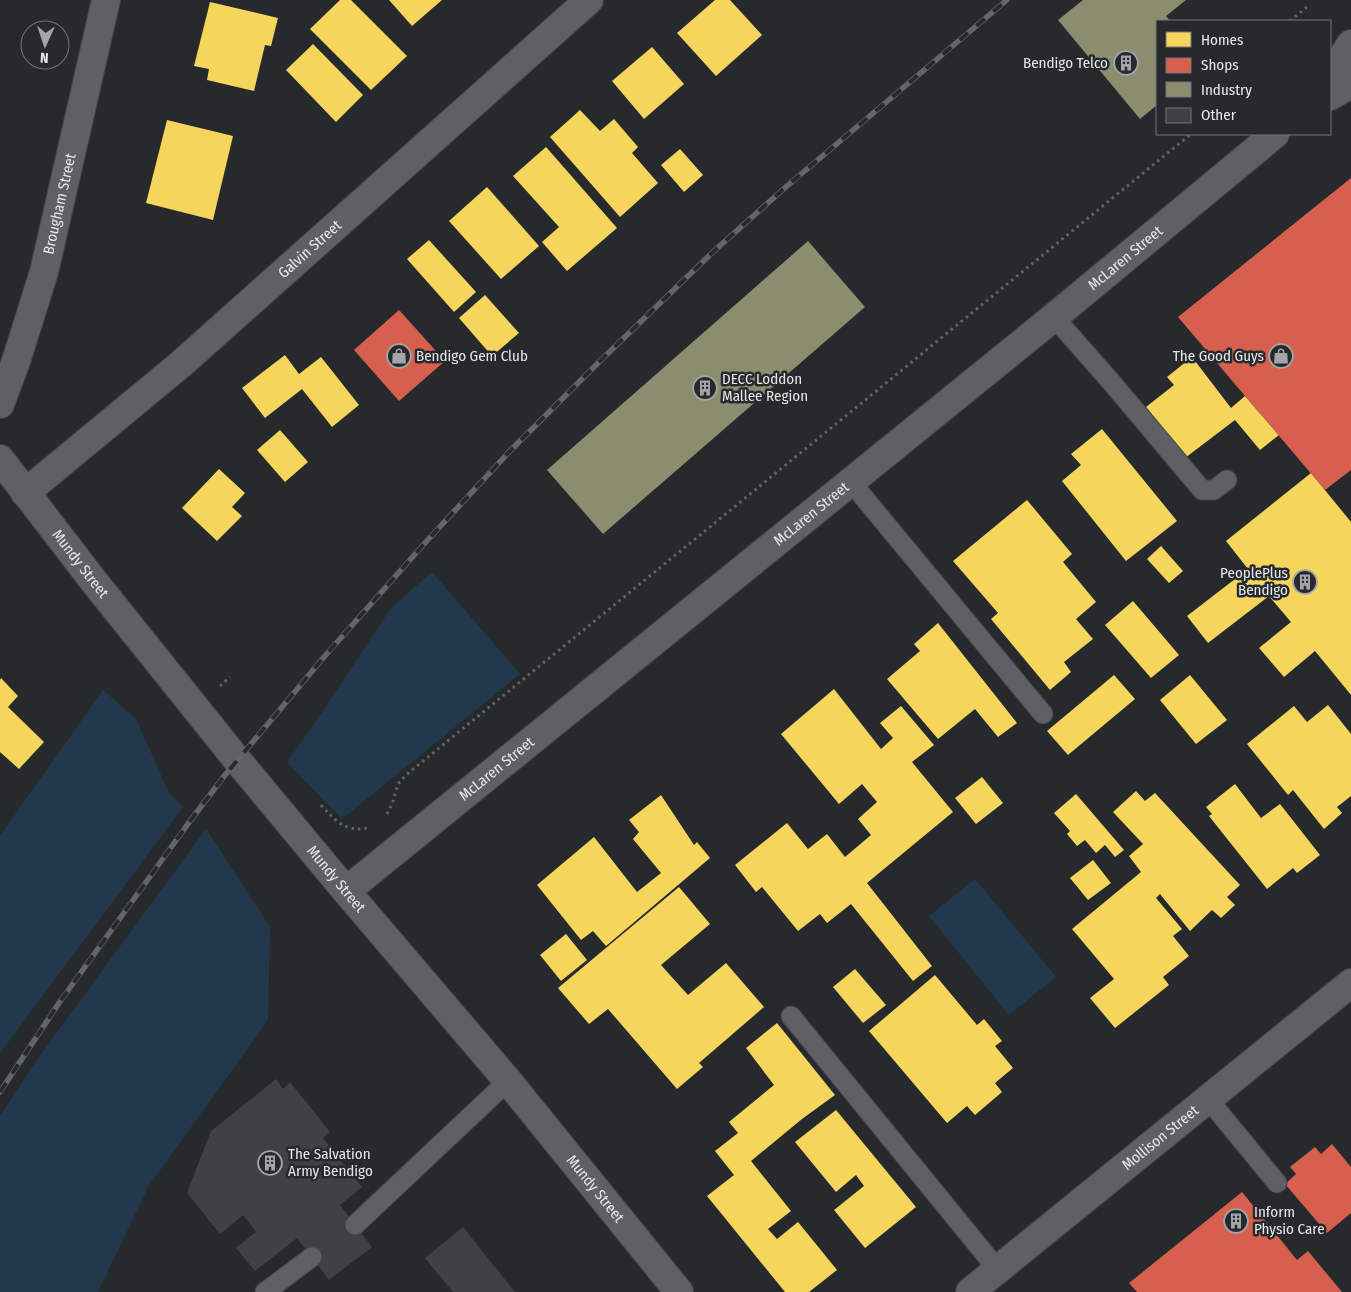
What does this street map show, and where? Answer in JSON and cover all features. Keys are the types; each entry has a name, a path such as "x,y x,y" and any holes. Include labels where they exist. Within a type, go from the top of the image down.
{"street":[{"name":"Brougham Street","path":"0,404 16,361 44,272 106,0"},
{"name":"Galvin Street","path":"25,493 182,364 589,0"},
{"path":"1331,74 1351,44"},
{"path":"1331,95 1351,84"},
{"name":"McLaren Street","path":"346,891 1054,317 1274,135"},
{"name":"Mundy Street","path":"0,459 238,761 508,1081 679,1292"},
{"name":"Mollison Street","path":"970,1292 1351,983"}],"lane":[{"path":"1054,317 1202,490 1214,490 1227,480"},
{"path":"850,482 1043,714"},
{"path":"791,1016 998,1270"},
{"path":"355,1225 508,1081"},
{"path":"1208,1099 1277,1183"},
{"path":"265,1292 312,1257"}],"path":[{"path":"1291,20 1308,6"},
{"path":"384,818 392,804 398,784 406,775 1190,135"},
{"path":"318,802 342,825 357,829 373,826"}],"shaded area":[{"path":"432,572 520,674 342,819 287,762 391,608"},
{"path":"103,690 136,719 169,793 183,807 0,1053 0,836"},
{"path":"206,829 270,927 268,1020 148,1187 98,1292 0,1292 0,1116 36,1061"},
{"path":"975,879 1056,977 1009,1015 929,916"}],"building: Homes":[{"path":"340,0 351,0 407,56 371,90 310,29"},
{"path":"389,0 442,0 412,26"},
{"path":"715,0 730,0 762,35 716,76 677,33"},
{"path":"210,2 278,18 271,46 265,45 254,91 207,80 209,69 194,66"},
{"path":"313,44 363,95 336,122 286,70"},
{"path":"652,47 684,84 644,119 612,81"},
{"path":"580,110 600,131 614,119 638,147 632,153 658,183 620,217 550,137"},
{"path":"167,120 233,136 213,220 146,203"},
{"path":"546,147 617,228 567,271 542,242 559,227 513,176"},
{"path":"680,149 703,175 684,192 661,165"},
{"path":"487,187 539,246 501,279 449,221"},
{"path":"429,240 476,292 454,312 407,259"},
{"path":"485,295 519,333 492,356 459,318"},
{"path":"285,355 299,374 321,357 359,405 332,427 302,389 265,418 242,388"},
{"path":"1192,357 1231,408 1245,396 1279,435 1260,450 1235,420 1185,458 1146,407 1174,385 1167,377"},
{"path":"1102,429 1177,521 1126,561 1062,481 1081,465 1071,454"},
{"path":"280,430 308,462 285,482 257,450"},
{"path":"219,469 245,493 232,507 242,516 217,541 182,508"},
{"name":"PeoplePlus Bendigo","path":"1311,473 1351,522 1351,695 1315,651 1284,677 1259,648 1291,622 1269,596 1208,643 1187,616 1248,569 1226,541"},
{"path":"1027,500 1072,554 1063,562 1096,602 1076,619 1093,639 1064,662 1071,672 1050,690 991,619 998,613 953,561"},
{"path":"1161,546 1183,571 1169,583 1147,559"},
{"path":"1133,601 1179,655 1151,678 1105,625"},
{"path":"938,623 1017,723 998,737 975,709 938,739 887,679 920,651 914,644"},
{"path":"1114,675 1135,699 1068,755 1047,731"},
{"path":"1190,675 1227,720 1196,744 1160,700"},
{"path":"1,678 18,696 8,707 44,742 19,769 0,752"},
{"path":"834,689 881,749 893,738 880,723 901,706 934,745 912,762 953,812 867,883 932,966 913,981 851,904 827,923 820,914 798,931 762,887 756,892 735,865 787,823 808,849 827,834 845,857 871,835 858,819 877,802 862,784 839,804 781,734"},
{"path":"1328,705 1351,734 1351,796 1337,807 1342,813 1324,829 1293,790 1288,795 1247,744 1294,706 1307,722"},
{"path":"982,777 1003,803 976,824 955,798"},
{"path":"1235,784 1261,818 1280,804 1320,855 1297,873 1293,868 1267,889 1209,816 1212,814 1206,807"},
{"path":"1136,791 1145,801 1155,793 1240,885 1227,897 1235,905 1221,918 1212,910 1190,931 1160,894 1156,898 1182,929 1173,936 1189,956 1163,977 1169,985 1115,1028 1090,998 1114,979 1072,929 1141,872 1129,856 1143,844 1113,812"},
{"path":"1076,794 1124,850 1115,857 1105,845 1096,853 1085,840 1077,846 1067,834 1070,831 1054,813"},
{"path":"661,795 694,845 697,842 710,858 606,946 593,931 581,940 537,885 594,837 637,892 661,873 633,839 639,832 629,820"},
{"path":"1093,860 1111,883 1088,900 1070,878"},
{"path":"679,887 710,924 661,965 688,995 726,963 764,1007 699,1063 703,1067 677,1089 608,1009 589,1024 558,988"},
{"path":"566,934 587,960 561,981 540,955"},
{"path":"855,969 886,1005 863,1023 833,987"},
{"path":"935,975 977,1025 984,1019 1002,1041 995,1046 1013,1068 995,1083 1002,1092 975,1115 967,1106 947,1123 869,1031"},
{"path":"777,1023 835,1095 802,1119 751,1161 791,1211 768,1229 777,1239 798,1222 837,1270 809,1292 785,1292 707,1196 734,1175 715,1151 738,1133 729,1122 774,1085 746,1048"},
{"path":"836,1110 916,1207 865,1248 834,1210 864,1186 856,1175 836,1192 795,1142"}],"building: Shops":[{"name":"The Good Guys","path":"1351,178 1351,470 1325,490 1178,317"},
{"name":"Bendigo Gem Club","path":"399,310 445,361 399,401 354,350"},
{"path":"1332,1144 1351,1167 1351,1213 1327,1233 1285,1184 1296,1174 1290,1167 1315,1147 1321,1154"},
{"name":"Inform Physio Care","path":"1242,1192 1297,1260 1308,1251 1342,1292 1137,1292 1129,1283"}],"building: Industry":[{"name":"Bendigo Telco","path":"1083,0 1186,0 1166,16 1169,20 1156,20 1156,106 1140,119 1058,20"},
{"name":"DECC Loddon Mallee Region","path":"808,241 865,307 603,534 547,470"}],"building: Other":[{"name":"The Salvation Army Bendigo","path":"276,1079 283,1089 290,1082 330,1132 323,1138 362,1187 340,1205 372,1247 329,1280 297,1238 255,1271 236,1248 256,1232 243,1215 220,1234 187,1193 211,1131"},
{"path":"463,1227 515,1292 453,1292 425,1258"}],"railway":[{"path":"0,1092 59,1003 225,775 324,657 424,544 508,453 714,251 787,186 1007,0"}],"place":[{"name":"Bendigo Telco","path":"1126,63"},
{"name":"Bendigo Gem Club","path":"399,356"},
{"name":"The Good Guys","path":"1281,356"},
{"name":"DECC Loddon Mallee Region","path":"705,388"},
{"name":"PeoplePlus Bendigo","path":"1305,582"},
{"name":"The Salvation Army Bendigo","path":"270,1163"},
{"name":"Inform Physio Care","path":"1236,1221"}]}
